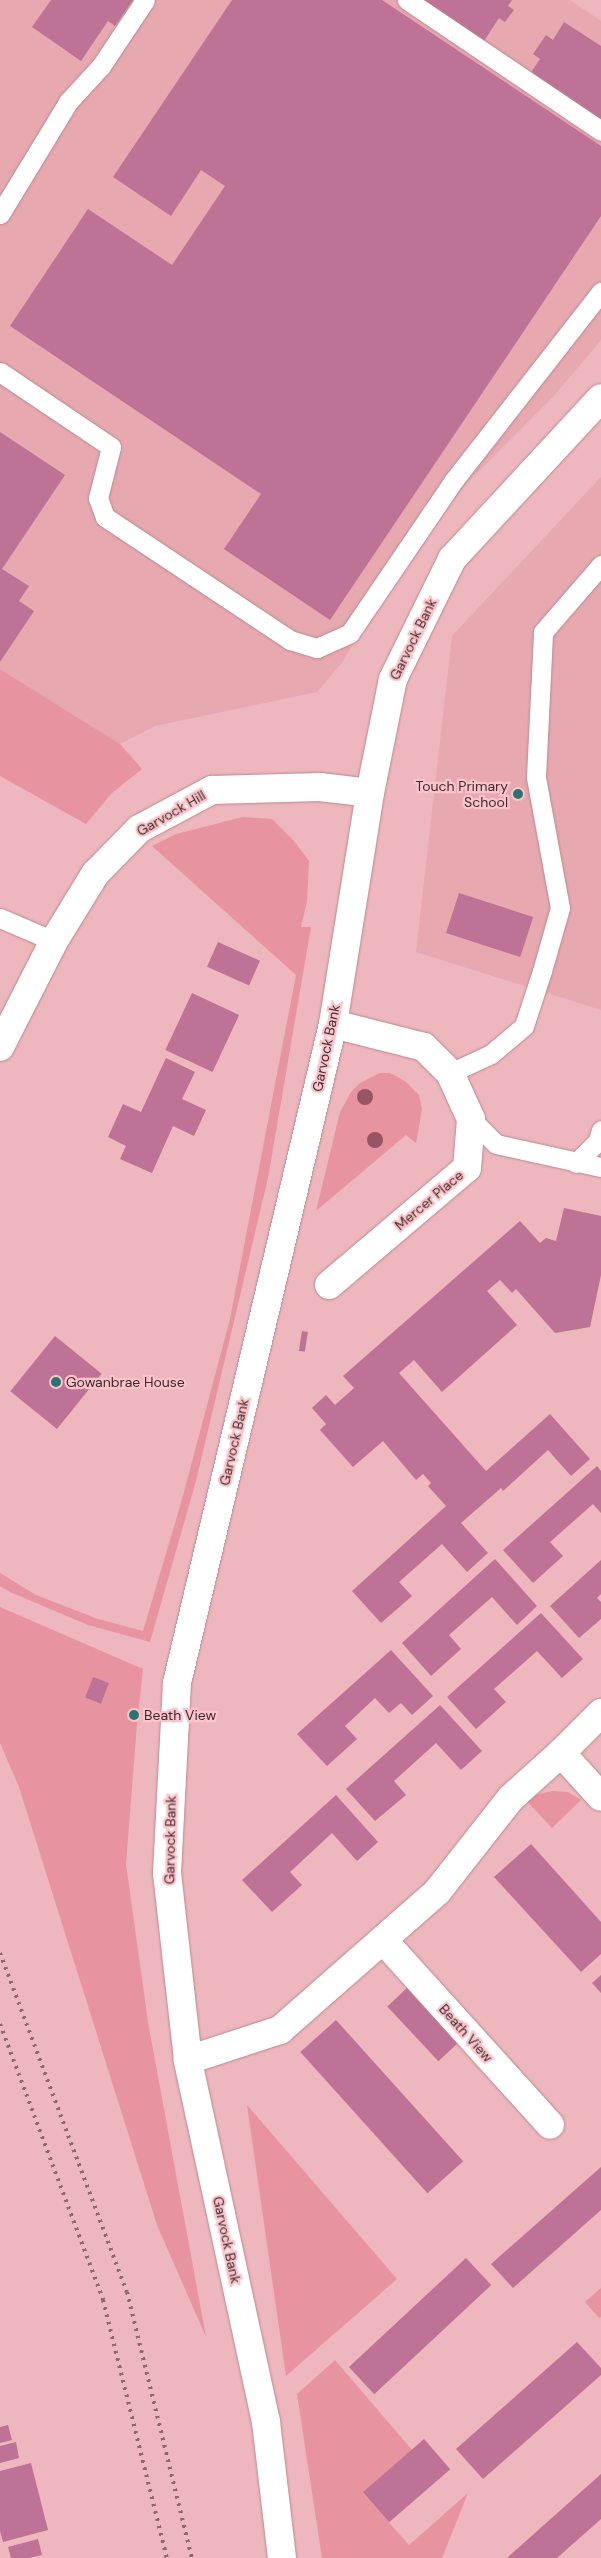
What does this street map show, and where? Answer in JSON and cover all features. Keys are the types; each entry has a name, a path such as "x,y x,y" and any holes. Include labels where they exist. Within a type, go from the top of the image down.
{"street":[{"name":"Garvock Bank","path":"282,2558 266,2422 188,2060 167,1872 177,1683 333,1024 370,793 393,679 452,559 601,398"},
{"name":"Garvock Hill","path":"0,1047 54,941 95,874 139,829 212,790 320,787 370,793"},
{"path":"333,1024 424,1047 450,1073 472,1119"},
{"name":"Mercer Place","path":"329,1285 467,1168 472,1119"},
{"path":"188,2060 280,2030 437,1892 511,1798 561,1753 601,1713"},
{"path":"561,1753 601,1798"},
{"name":"Beath View","path":"383,1940 550,2125"}],"lane":[{"path":"0,214 68,102 101,66 145,0"},
{"path":"407,0 601,131"},
{"path":"0,372 111,447 98,498 105,517 290,640 317,648 350,632 454,480 601,292"},
{"path":"450,1073 491,1054 524,1026 542,971 560,908 536,777 543,632 601,565"},
{"path":"0,918 54,941"},
{"path":"472,1119 496,1144 601,1167"},
{"path":"576,1163 598,1141 601,1130"}],"shaded area":[{"path":"0,0 570,0 601,21 601,340 552,398 471,479 410,552 341,664 317,692 155,726 120,744 0,669"},
{"name":"Touch Primary School","path":"601,477 601,1010 416,952 452,636"},
{"path":"0,669 120,744 142,769 112,793 86,824 0,776"},
{"path":"243,817 272,819 294,841 309,861 307,901 301,927 311,927 268,1178 196,1481 150,1642 88,1625 10,1592 0,1586 0,1573 36,1595 98,1619 143,1631 181,1503 230,1319 296,975 152,846 176,834"},
{"path":"380,1073 390,1073 405,1081 419,1095 422,1109 416,1143 406,1135 316,1211 340,1112 351,1092 360,1083"},
{"path":"0,1607 143,1669 126,1864 148,2022 206,2337 157,2225 19,1787 0,1743"},
{"path":"552,1791 568,1792 581,1800 552,1828 524,1798"},
{"path":"247,2105 397,2279 286,2376"},
{"path":"601,2288 601,2317 599,2318 585,2302"},
{"path":"335,2360 412,2450 363,2493 409,2545 468,2493 442,2558 322,2558 297,2394"}],"building":[{"path":"51,0 133,0 115,26 108,21 81,61 32,27"},
{"path":"232,0 382,0 601,146 601,216 330,620 224,549 261,494 10,326 88,209 172,265 225,186 201,170 171,216 113,177"},
{"path":"423,0 512,0 508,6 514,10 505,22 499,18 484,41"},
{"path":"564,22 601,46 601,120 530,74 540,59 533,54 546,35 553,40"},
{"path":"0,432 65,475 2,569 29,586 19,601 34,611 0,662"},
{"path":"459,893 533,917 520,957 446,933"},
{"path":"218,942 260,961 249,985 207,967"},
{"path":"192,993 239,1015 213,1072 165,1050"},
{"path":"166,1058 195,1072 182,1099 206,1110 194,1136 173,1126 152,1173 120,1159 126,1146 108,1137 123,1104 141,1112"},
{"path":"564,1208 601,1216 601,1275 590,1327 555,1333 516,1289 512,1293 500,1280 487,1291 517,1325 442,1392 414,1360 399,1373 486,1471 550,1414 590,1459 571,1476 548,1450 503,1491 501,1488 461,1523 488,1553 467,1572 442,1544 399,1582 412,1596 381,1623 352,1591 446,1506 428,1486 431,1483 423,1474 416,1480 383,1441 353,1467 320,1430 326,1424 312,1408 326,1395 335,1405 354,1388 343,1376 520,1221 540,1243 546,1238 556,1241"},
{"path":"302,1331 308,1332 305,1352 299,1351"},
{"name":"Gowanbrae House","path":"55,1336 102,1374 57,1429 10,1391"},
{"path":"597,1466 601,1471 601,1513 593,1504 550,1542 563,1556 533,1583 503,1550"},
{"path":"495,1559 537,1606 517,1625 492,1597 449,1635 461,1649 431,1676 402,1643"},
{"path":"601,1560 601,1594 597,1598 601,1602 601,1619 579,1638 550,1606"},
{"path":"541,1613 583,1659 562,1678 537,1651 494,1689 506,1702 476,1729 447,1697"},
{"path":"391,1650 433,1696 412,1715 401,1703 389,1713 375,1698 345,1726 357,1739 327,1766 297,1734"},
{"path":"93,1677 109,1683 101,1704 85,1698"},
{"path":"440,1705 482,1751 461,1770 436,1743 394,1781 406,1795 375,1821 346,1789"},
{"path":"336,1795 378,1842 357,1861 332,1833 290,1872 302,1885 272,1912 242,1880"},
{"path":"531,1844 601,1922 601,1954 581,1972 494,1877"},
{"path":"601,1975 601,1993 592,1983"},
{"path":"407,1988 458,2043 438,2061 387,2006"},
{"path":"336,2020 463,2161 427,2193 300,2052"},
{"path":"601,2167 601,2210 513,2288 491,2264"},
{"path":"466,2258 491,2285 374,2394 349,2367"},
{"path":"577,2342 601,2368 601,2375 483,2479 456,2449"},
{"path":"8,2425 12,2440 0,2443 0,2427"},
{"path":"424,2439 450,2469 389,2522 363,2492"},
{"path":"16,2442 19,2458 0,2463 0,2446"},
{"path":"31,2463 48,2530 3,2542 0,2531 0,2471"},
{"path":"601,2474 601,2519 557,2558 507,2558"},
{"path":"38,2539 42,2555 29,2558 11,2558 8,2547"}],"railway":[{"path":"0,1953 127,2292 192,2558"},
{"path":"0,2024 103,2300 167,2558"}],"place":[{"name":"Touch Primary School","path":"518,794"},
{"name":"Gowanbrae House","path":"56,1382"},
{"name":"Beath View","path":"134,1715"}]}
